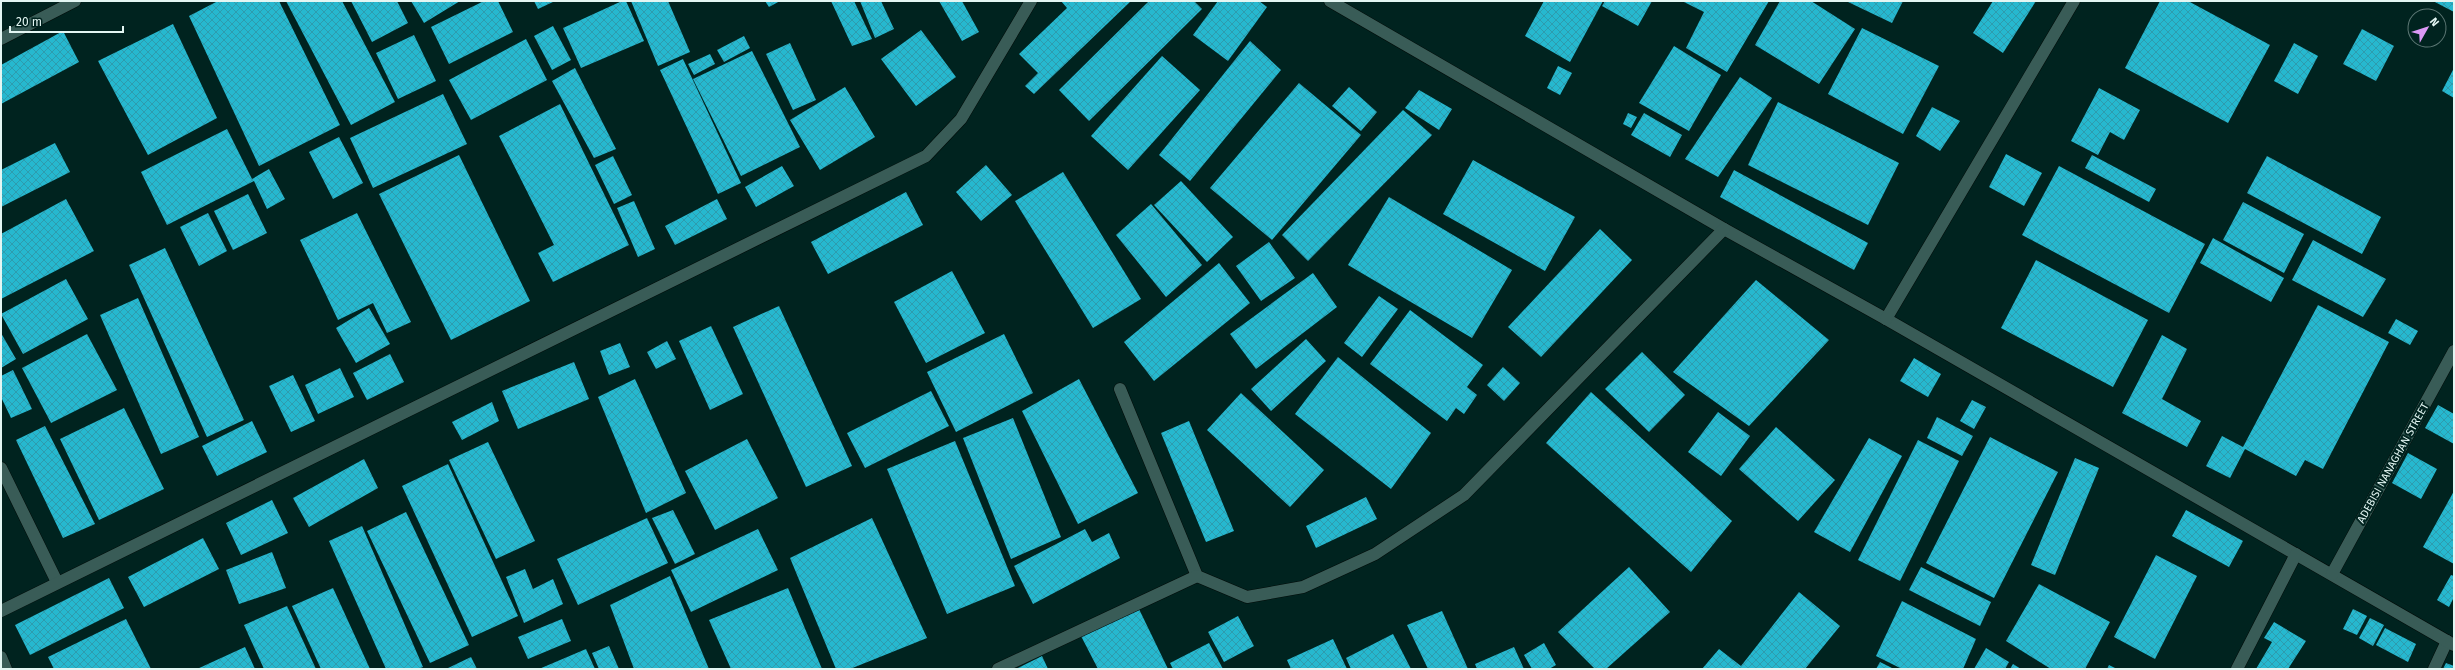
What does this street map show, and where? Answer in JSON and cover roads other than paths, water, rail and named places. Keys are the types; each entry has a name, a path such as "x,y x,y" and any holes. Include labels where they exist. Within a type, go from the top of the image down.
{"street":[{"path":"1,39 75,1"},
{"path":"1,611 57,582 926,156 961,119 1031,1"},
{"path":"1330,1 1724,229 1886,319 2450,643 2434,669"},
{"path":"1886,319 2074,1"},
{"path":"1120,389 1197,576 1247,598 1304,587 1375,554 1464,495 1724,229"},
{"name":"ADEBISI NANAGHAN STREET","path":"2332,574 2454,351"},
{"path":"1,468 57,582"},
{"path":"2237,669 2296,554"},
{"path":"998,669 1197,576"},
{"path":"1,657 6,669"}]}
